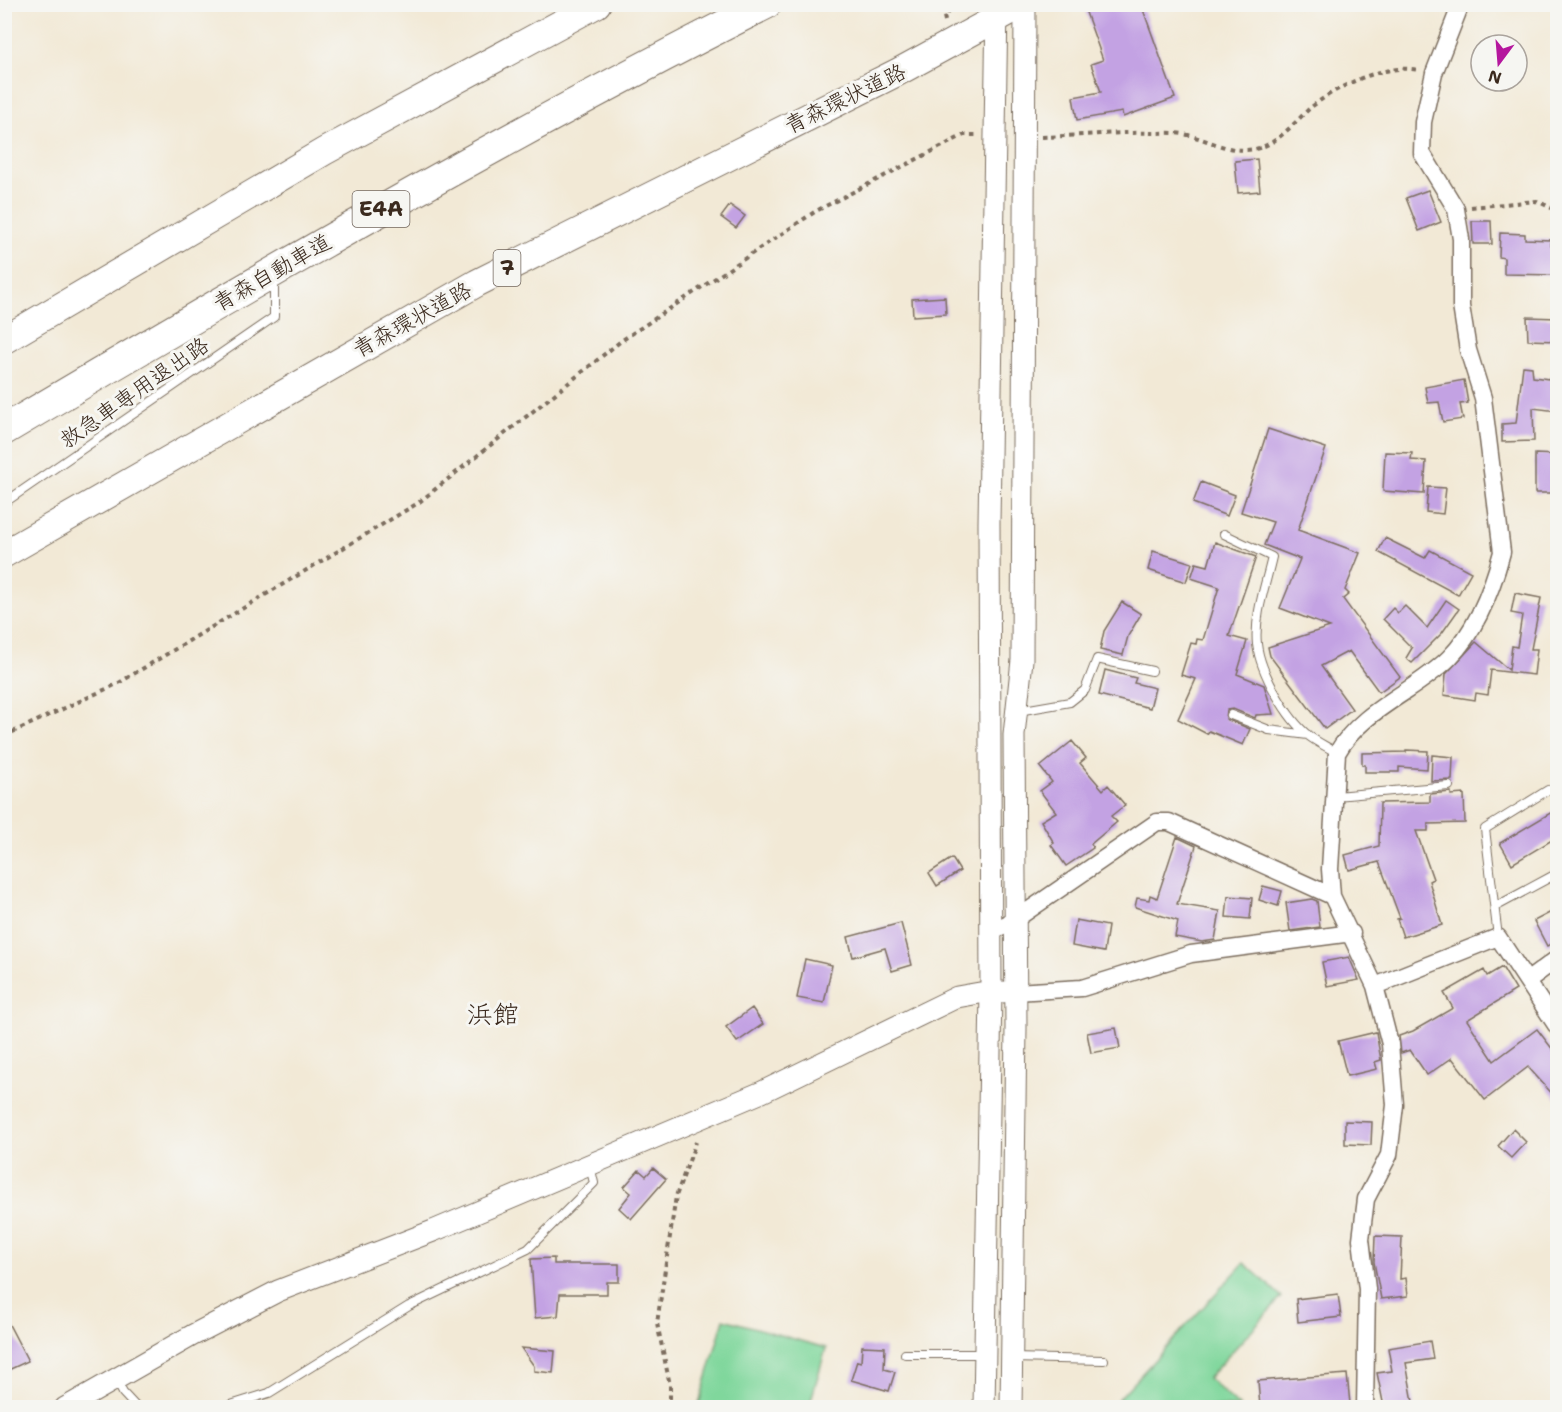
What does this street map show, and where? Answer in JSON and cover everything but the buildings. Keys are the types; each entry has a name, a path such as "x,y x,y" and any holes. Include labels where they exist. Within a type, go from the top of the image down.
{"highway":[{"path":"4,340 325,151 597,4"},
{"name":"青森自動車道","path":"4,430 274,270 544,120 766,4"},
{"name":"青森環状道路","path":"4,554 477,283 898,72 997,12 1024,4"}],"street":[{"path":"1011,1407 1016,919 1014,735 1022,660 1024,4"},
{"path":"1365,1407 1367,1289 1361,1239 1366,1199 1389,1155 1395,1105 1390,1044 1375,986 1352,933 1332,896 1330,869 1337,753 1343,743 1372,715 1449,658 1484,606 1502,552 1483,398 1468,350 1461,306 1461,239 1456,209 1422,153 1423,122 1434,73 1461,4"},
{"path":"984,1407 991,991 989,524 997,12"},
{"path":"991,932 1016,919 1157,822 1169,822 1332,896"},
{"path":"66,1407 115,1378 278,1291 433,1231 706,1116 957,997 991,991 1082,988 1191,954 1352,933"},
{"path":"1375,986 1498,937 1557,1028"},
{"path":"1527,981 1557,958"}],"lane":[{"name":"救急車専用退出路","path":"4,503 274,317 274,270"},
{"path":"1224,534 1272,557 1259,614 1257,644 1264,670 1281,701 1308,735 1337,753"},
{"path":"1016,711 1070,702 1084,690 1097,659 1152,671"},
{"path":"1231,715 1269,730 1308,735"},
{"path":"1336,796 1449,786"},
{"path":"1498,937 1485,829 1548,790"},
{"path":"1495,907 1557,873"},
{"path":"221,1407 269,1393 409,1306 528,1249 594,1183 590,1165"},
{"path":"905,1354 984,1354"},
{"path":"1011,1359 1104,1360"},
{"path":"115,1378 123,1393 137,1407"}],"path":[{"path":"1025,138 1107,132 1173,133 1187,135 1228,149 1255,149 1277,138 1328,94 1357,80 1414,69 1434,73"},
{"path":"4,736 117,684 418,502 621,341 816,211 964,135 996,135"},
{"path":"1456,209 1537,201 1557,211"},
{"path":"670,1407 670,1385 657,1323 676,1196 706,1116"}],"green space":[{"path":"1244,1263 1282,1297 1208,1378 1240,1407 1111,1407"},
{"path":"724,1319 826,1348 809,1407 698,1407"}],"district":[{"name":"浜館","path":"493,1014"}]}
